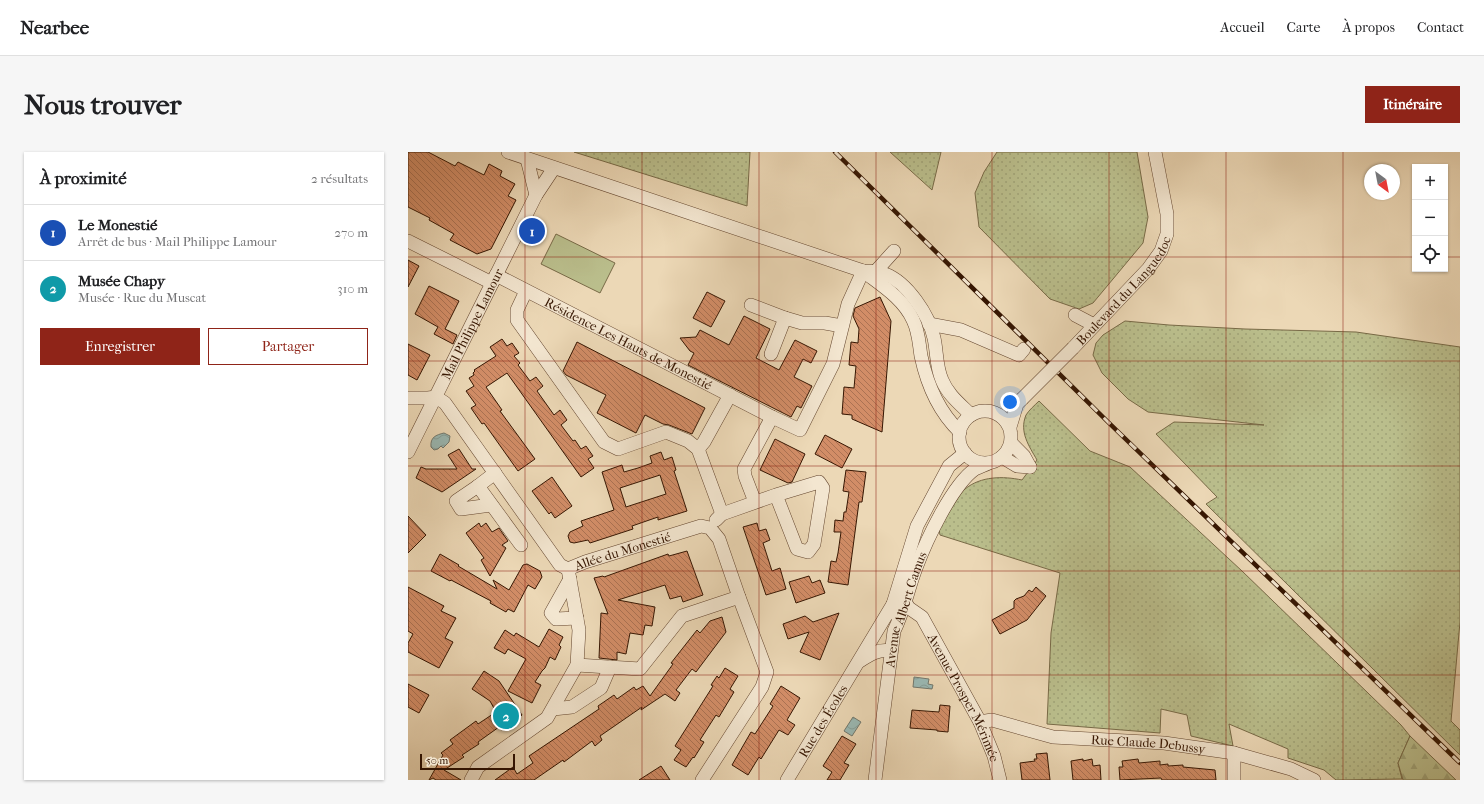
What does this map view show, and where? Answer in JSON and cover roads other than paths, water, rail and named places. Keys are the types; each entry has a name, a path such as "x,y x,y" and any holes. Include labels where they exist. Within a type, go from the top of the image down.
{"street":[{"path":"508,152 870,271 886,274 902,285 915,299 923,311 930,324 934,337 941,378 947,390 971,415"},
{"name":"Boulevard du Languedoc","path":"1010,427 1020,402 1148,270 1161,251 1167,234 1167,214 1155,152"},
{"path":"527,159 536,195"},
{"name":"Mail Philippe Lamour","path":"408,452 536,195 554,168"},
{"name":"Résidence Les Hauts de Monestié","path":"408,241 494,279 526,291 800,430 834,364 848,304 870,271 894,251"},
{"path":"870,271 894,294 905,307 913,320 917,331 929,387 953,426 960,432"},
{"path":"526,291 517,310 517,320 604,442 618,449 666,432 688,442 698,449 722,514"},
{"path":"751,305 802,323 825,323 842,326"},
{"path":"1075,315 1094,325"},
{"path":"771,354 785,318"},
{"path":"930,324 961,330 1019,354 1024,349"},
{"path":"698,449 704,442 730,395"},
{"path":"408,398 436,397"},
{"name":"Allée du Monestié","path":"436,397 445,403 560,565 569,574 585,562 701,526 710,528"},
{"name":"Boulevard du Languedoc","path":"994,412 1002,407 1020,402"},
{"path":"978,412 994,412 1006,421 1010,427 1011,443 1008,451 1002,457 989,463 972,459 965,453 961,447 960,432 964,422 971,415 978,412"},
{"path":"755,502 744,470 772,417"},
{"path":"1002,457 1017,466 1030,467 1024,456 1011,443"},
{"path":"899,603 917,526 949,466 965,453"},
{"name":"Avenue Albert Camus","path":"875,780 890,651 902,624 899,603 943,509 966,478 976,469 989,463"},
{"path":"491,505 461,509 456,502 495,473"},
{"path":"702,780 762,687 767,672 738,597 719,539 710,528 722,514 776,495 819,482 823,488 814,544 808,552 797,549 776,495"},
{"path":"478,486 521,545"},
{"path":"471,780 478,767 547,718 576,665 579,630 569,574"},
{"path":"569,574 551,613 556,619 577,618"},
{"path":"576,665 640,669 682,616 738,597"},
{"name":"Avenue Prosper Mérimée","path":"899,603 909,608 902,624 980,722 994,756 1000,780"},
{"name":"Rue des Écoles","path":"787,780 875,632 899,603"},
{"name":"Rue des Écoles","path":"875,632 902,624"},
{"path":"858,662 871,654 884,650 890,651"},
{"path":"553,709 572,707 601,688 610,667"},
{"name":"Rue Claude Debussy","path":"980,722 992,720 1053,737 1164,743 1234,753 1291,769 1314,780"},
{"path":"1234,753 1234,780"}],"water":[{"path":"444,433 450,436 449,442 443,448 441,446 434,450 431,447 431,441 436,436"},
{"path":"914,677 929,679 928,684 933,685 932,689 913,687"},
{"path":"853,717 861,722 852,736 844,731"}],"railway":[{"path":"835,152 1108,422 1460,763"}],"place":[{"name":"Le Monestié","path":"532,231"},
{"name":"Musée Chapy","path":"506,716"}]}
